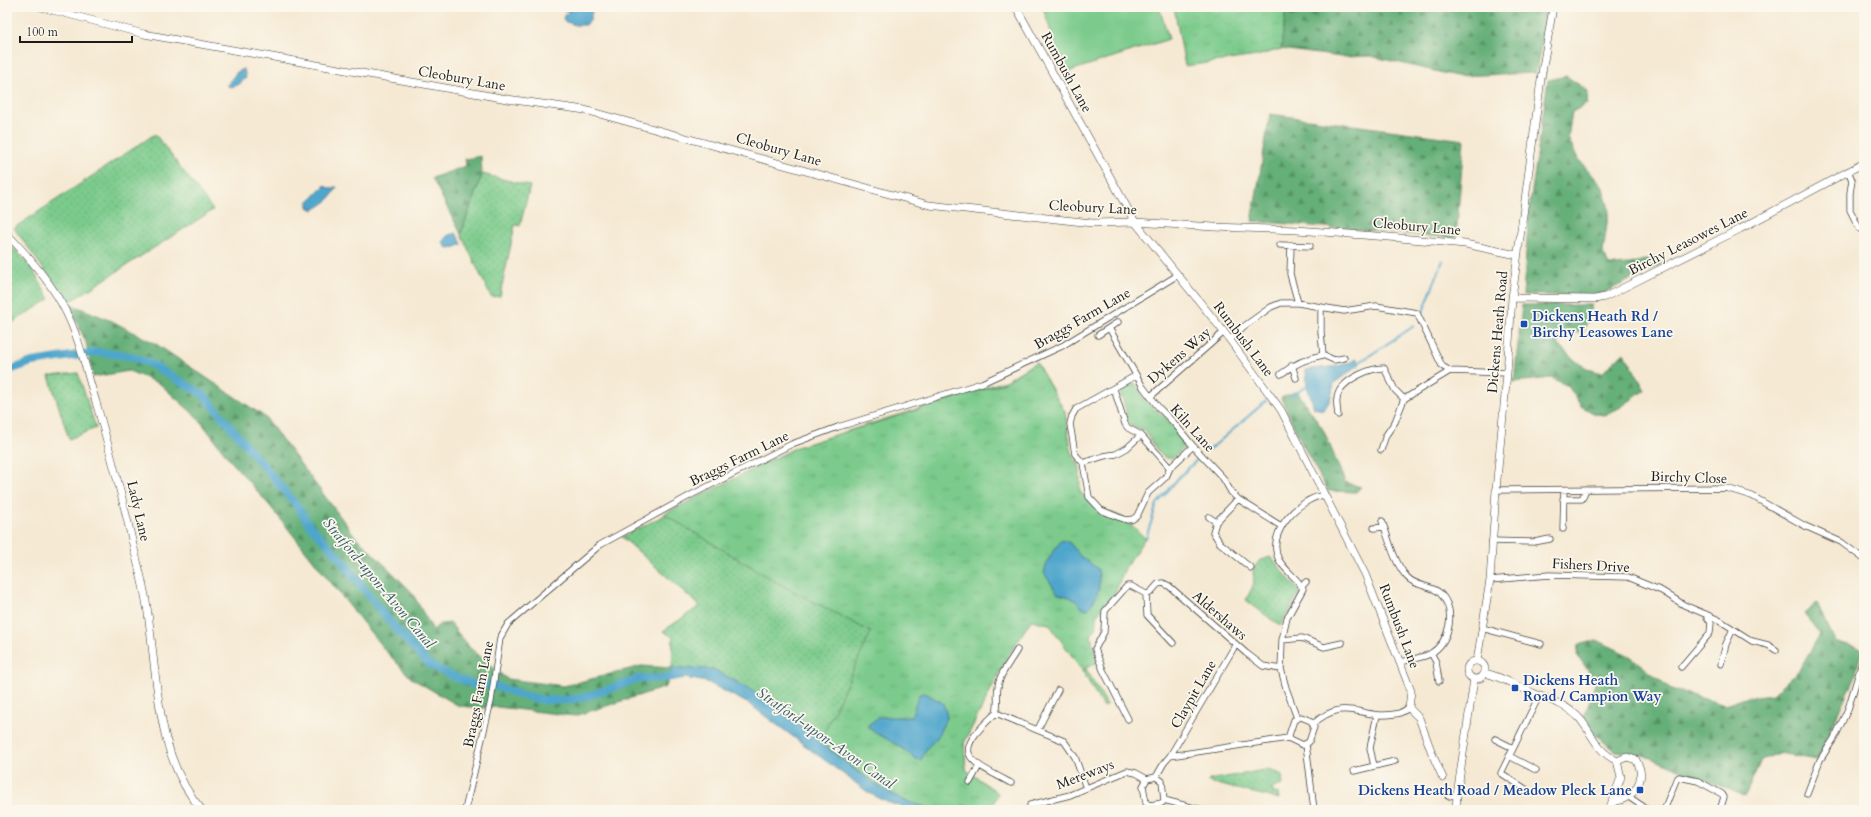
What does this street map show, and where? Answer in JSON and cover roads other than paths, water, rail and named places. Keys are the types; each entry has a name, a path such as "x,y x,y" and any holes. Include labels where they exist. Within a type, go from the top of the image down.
{"street":[{"name":"Cleobury Lane","path":"41,7 144,34 506,99 585,110 929,205 1092,223 1135,222 1389,236 1465,244 1517,255"},
{"name":"Rumbush Lane","path":"1016,7 1135,222 1224,332 1281,410 1365,574 1411,692 1409,708"},
{"name":"Dickens Heath Road","path":"1476,661 1490,580 1496,490 1517,255 1541,79 1553,7"},
{"name":"Birchy Leasowes Lane","path":"1512,298 1595,299 1605,296 1740,229 1864,163"},
{"path":"1848,171 1852,180 1850,210 1859,228 1864,232"},
{"name":"Lady Lane","path":"7,234 32,261 60,300 81,347 85,366 118,476 147,605 164,733 172,760 180,779 192,799 202,810"},
{"path":"1280,244 1310,246"},
{"path":"1291,245 1290,274 1298,303"},
{"name":"Braggs Farm Lane","path":"465,810 492,694 500,638 508,624 600,545 693,494 792,444 838,427 982,383 1062,346 1178,275"},
{"path":"1230,340 1243,327 1271,307 1281,304 1298,303 1344,311 1376,306 1417,313 1422,320 1442,366 1450,371 1507,373"},
{"path":"1321,307 1321,332 1324,355"},
{"path":"1098,335 1118,322"},
{"name":"Kiln Lane","path":"1109,328 1135,376 1159,408 1174,422 1193,446 1223,478 1231,492 1238,499 1281,526"},
{"name":"Dykens Way","path":"1151,396 1224,332"},
{"path":"1281,374 1292,365 1310,357 1324,355 1334,360 1344,358"},
{"path":"1292,365 1296,378"},
{"path":"1338,415 1336,401 1339,391 1349,381 1378,368 1384,368 1395,390 1404,399"},
{"path":"1381,450 1386,435 1395,422 1404,399 1450,371"},
{"path":"1135,376 1076,409 1072,416 1070,424 1074,454 1083,463 1089,496 1101,510 1127,520 1133,519 1148,493 1166,477 1170,468 1193,446"},
{"path":"1114,389 1125,424 1128,428 1141,435 1170,468"},
{"path":"1083,463 1104,456 1116,454 1127,448 1141,435"},
{"name":"Birchy Close","path":"1496,490 1726,488 1752,496 1806,526 1841,542 1864,559"},
{"path":"1563,529 1564,490"},
{"path":"1563,500 1582,500 1586,490"},
{"path":"1302,586 1279,560 1276,550 1276,542 1281,526 1298,508 1315,496 1325,495"},
{"path":"1238,499 1216,522 1213,532 1216,539 1251,568"},
{"path":"1209,517 1216,522"},
{"path":"1374,528 1383,524 1396,558 1407,577 1416,584 1438,592 1445,600 1450,619 1448,632 1443,642 1431,653 1400,662"},
{"path":"1492,541 1534,542 1550,539"},
{"name":"Fishers Drive","path":"1490,580 1549,574 1628,577 1662,591 1684,605 1719,620 1752,641 1768,645 1776,650"},
{"path":"1288,738 1297,718 1281,669 1282,640 1287,618 1303,589 1302,586 1306,582"},
{"name":"Aldershaws","path":"1146,594 1150,593 1158,584 1163,583 1169,586 1263,666 1281,669"},
{"path":"1128,719 1103,670 1095,649 1104,632 1105,611 1127,586 1131,586 1146,594 1147,615 1174,643"},
{"path":"1681,667 1710,633 1711,623 1704,613"},
{"path":"1482,628 1541,644"},
{"path":"1721,664 1726,644 1733,629"},
{"path":"1282,640 1302,638 1324,646 1342,643"},
{"name":"Claypit Lane","path":"1170,756 1236,644"},
{"path":"1011,783 979,766 972,760 968,753 968,746 977,733 996,713 998,705 998,687 1001,677 1017,650"},
{"path":"1431,653 1436,662 1439,681"},
{"path":"1807,794 1820,760 1835,737 1848,709 1864,656"},
{"path":"1476,661 1484,665 1485,673 1479,678 1474,679 1469,676 1467,670 1471,662 1476,661"},
{"path":"1485,673 1562,704 1581,720 1601,750 1617,761 1621,777 1609,810"},
{"path":"1456,810 1474,679"},
{"path":"1038,730 1058,690"},
{"path":"1527,790 1501,773 1540,696"},
{"path":"1313,724 1332,711 1345,708 1377,715 1397,714 1409,708 1417,713 1443,778"},
{"path":"996,713 1064,741 1075,757 1086,788"},
{"path":"1374,766 1370,748 1377,715"},
{"path":"1297,718 1301,717 1313,724"},
{"path":"1313,724 1314,727 1306,744 1314,810"},
{"path":"1156,777 1170,756 1288,738 1303,745 1306,744"},
{"path":"1495,739 1513,748"},
{"path":"1509,756 1536,770"},
{"path":"1612,802 1629,797 1637,787 1640,777 1640,767 1636,760 1627,757 1617,761"},
{"path":"1354,771 1395,761"},
{"path":"970,782 979,766"},
{"name":"Mereways","path":"1030,805 1070,795 1127,771 1136,773 1147,779"},
{"path":"1156,777 1162,781 1164,800 1159,807 1150,806 1146,803 1143,786 1147,779 1156,777"},
{"path":"1664,810 1676,780 1680,777 1698,781 1722,794 1724,797 1720,810"},
{"path":"1448,796 1457,796"},
{"path":"1629,797 1648,810"},
{"path":"1164,800 1202,810"}],"water":[{"path":"550,7 593,7 590,20 586,25 575,25 564,21 563,17 569,11"},
{"path":"244,69 246,78 238,85 230,87 227,85 237,72"},
{"path":"325,185 328,188 337,187 330,198 321,206 313,210 308,207 308,202"},
{"path":"456,233 462,244 456,247 447,248 443,243 445,238"},
{"path":"1357,359 1360,362 1359,365 1334,383 1331,398 1326,407 1323,410 1314,408 1307,386 1306,370 1338,366"},
{"path":"1062,540 1070,543 1080,556 1098,569 1099,585 1097,595 1088,609 1082,608 1072,598 1058,594 1044,573 1051,555"},
{"path":"672,668 713,669 759,694 858,772 885,790 905,801 936,810 910,810 887,802 869,793 749,704 707,682 685,678 668,681"},
{"path":"925,693 943,703 947,716 937,738 927,748 921,760 916,759 902,748 868,728 869,724 879,717 911,717 919,694"}],"waterway":[{"path":"1423,312 1443,260"},
{"path":"1360,362 1414,326"},
{"name":"Stratford-upon-Avon Canal","path":"7,371 32,362 98,352 130,356 149,363 204,395 298,507 310,526 334,551 390,622 430,665 459,679 475,685 490,684 521,695 544,700 569,700 588,696 638,679 665,678 679,675"},
{"path":"1290,397 1307,386"},
{"path":"1207,452 1266,401"},
{"path":"1146,538 1157,504 1180,476 1197,460"}],"place":[{"name":"Dickens Heath Rd / Birchy Leasowes Lane","path":"1524,324"},
{"name":"Dickens Heath Road / Campion Way","path":"1515,688"},
{"name":"Dickens Heath Road / Meadow Pleck Lane","path":"1640,790"}]}
